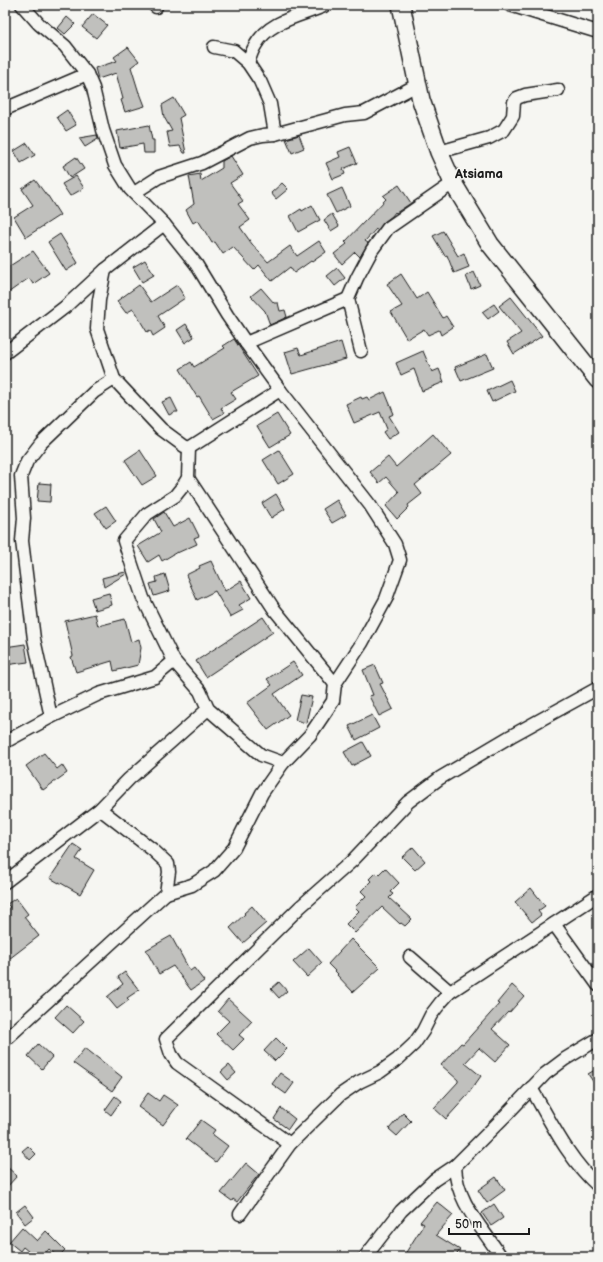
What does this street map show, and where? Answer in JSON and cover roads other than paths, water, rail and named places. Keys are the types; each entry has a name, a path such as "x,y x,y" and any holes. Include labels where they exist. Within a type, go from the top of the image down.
{"street":[{"path":"5,1040 166,893 192,885 214,870 234,848 262,792 283,763 310,735 333,701 335,684 362,642 386,599 400,560 395,544 370,505 280,390 246,343 196,264 164,224 134,193 115,164 103,130 93,88 87,74 65,46 39,24 22,5"},
{"path":"400,5 421,100 439,152 453,183 490,244 598,380"},
{"path":"510,5 598,32"},
{"path":"248,63 256,44 268,31 281,21 295,18 324,6"},
{"path":"214,47 234,51 248,63 260,81 270,104 276,134"},
{"path":"5,109 87,74"},
{"path":"134,193 159,177 202,163 250,138 276,134 345,115 364,113 417,85"},
{"path":"439,152 489,138 504,130 513,116 514,102 517,98 525,95 558,90"},
{"path":"361,351 348,299 372,250 388,228 453,183"},
{"path":"5,353 65,306 105,270 164,224"},
{"path":"105,270 99,300 97,329 114,379 161,429 189,448"},
{"path":"246,343 348,299"},
{"path":"51,717 34,639 22,541 24,518 21,476 27,461 41,443 94,392 114,379"},
{"path":"189,448 280,390"},
{"path":"189,448 188,478 175,496 147,514 124,541 143,598 174,661 200,691 208,708 261,755 283,763"},
{"path":"188,478 274,609 335,684"},
{"path":"5,742 51,717 99,694 155,677 174,661"},
{"path":"290,1144 177,1063 171,1054 166,1039 300,908 352,860 408,802 453,770 598,688"},
{"path":"5,882 100,810 129,779 208,708"},
{"path":"100,810 153,850 168,864 169,872 166,893"},
{"path":"240,1214 290,1144 340,1095 359,1082 380,1072 404,1054 414,1044 431,1015 450,992 598,895"},
{"path":"554,924 598,985"},
{"path":"410,957 450,992"},
{"path":"366,1257 401,1211 434,1180 454,1166 504,1118 545,1074 565,1059 598,1039"},
{"path":"531,1088 572,1158 587,1176 598,1186"},
{"path":"454,1166 457,1185 462,1197 478,1226 501,1257"}],"district":[{"name":"Atsiama","path":"479,174"}]}
